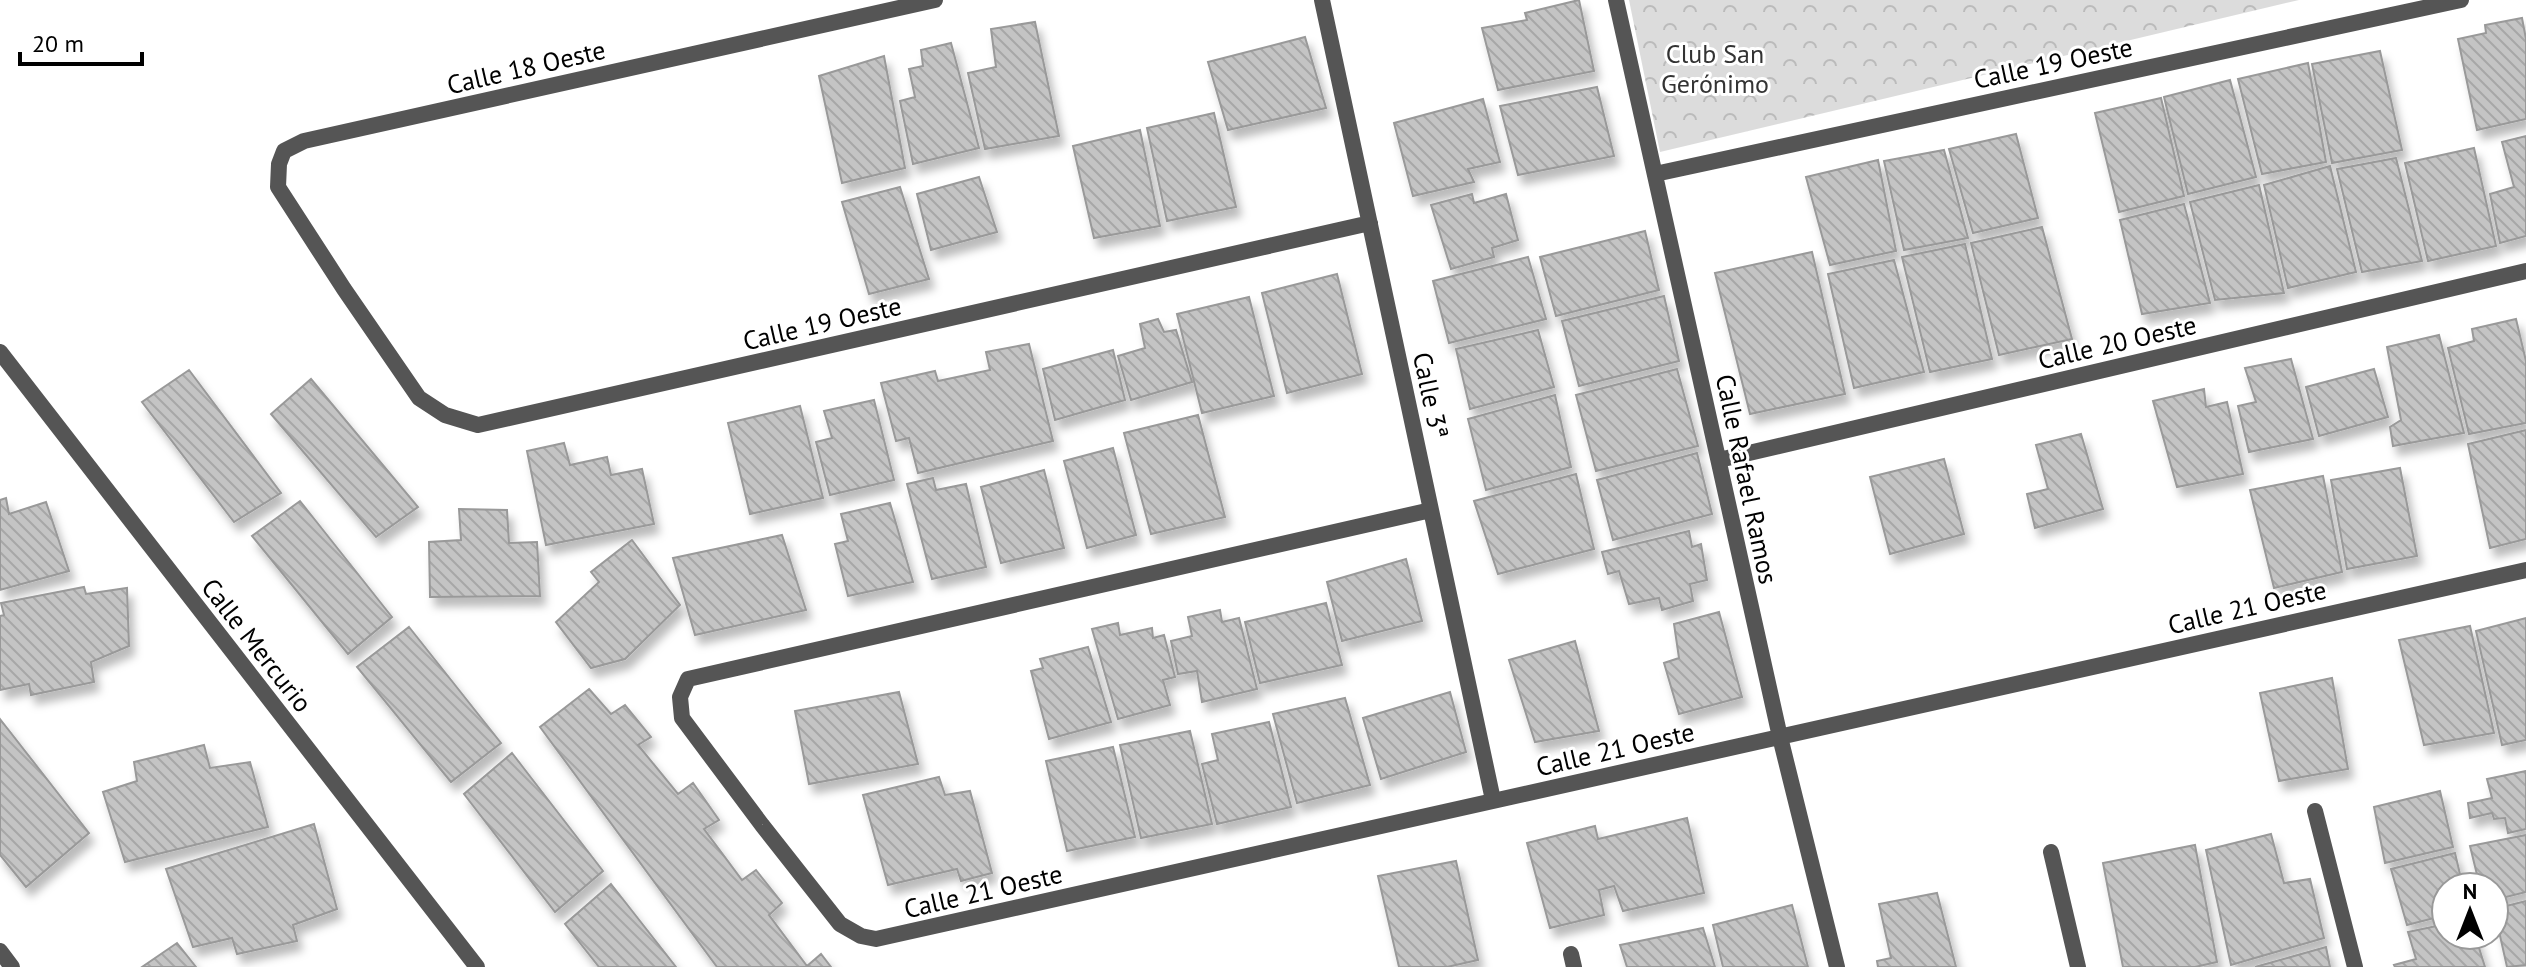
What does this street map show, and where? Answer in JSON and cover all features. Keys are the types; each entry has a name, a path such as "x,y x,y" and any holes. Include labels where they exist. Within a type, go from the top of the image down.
{"street":[{"name":"Calle 18 Oeste","path":"344,289 278,187 279,164 284,151 304,141 935,0"},
{"name":"Calle 3ª","path":"1322,0 1493,800"},
{"name":"Calle Rafael Ramos","path":"1616,0 1780,737 1837,967"},
{"name":"Calle 19 Oeste","path":"1655,174 2461,0"},
{"name":"Calle 19 Oeste","path":"344,289 419,398 445,415 478,425 1370,223"},
{"name":"Calle 20 Oeste","path":"1719,460 2526,271"},
{"name":"Calle Mercurio","path":"0,352 477,967"},
{"name":"Calle 21 Oeste","path":"1431,510 688,679 680,697 682,718 840,924 861,936 876,939 2526,570"},
{"path":"2315,811 2355,967"},
{"path":"2051,852 2078,967"},
{"path":"0,951 12,967"}],"green space":[{"name":"Club San Gerónimo","path":"1629,0 2299,0 1660,152"}],"building":[{"path":"1579,0 1594,71 1498,90 1482,28 1527,20 1525,13"},
{"path":"2522,18 2526,39 2526,119 2477,130 2458,39 2486,33 2485,25"},
{"path":"1035,22 1059,136 985,149 968,73 996,67 991,29"},
{"path":"1305,37 1326,108 1228,130 1208,62"},
{"path":"951,43 979,148 913,164 900,101 915,97 909,69 923,66 921,50"},
{"path":"2380,51 2402,150 2332,163 2312,64"},
{"path":"884,56 905,168 842,183 819,76"},
{"path":"2308,63 2326,162 2262,174 2238,79"},
{"path":"2230,80 2256,177 2188,194 2164,97"},
{"path":"1597,87 1614,156 1518,175 1500,106"},
{"path":"2161,98 2184,196 2119,212 2095,113"},
{"path":"1483,99 1500,162 1468,169 1474,182 1413,196 1394,123"},
{"path":"1214,113 1236,207 1167,221 1147,128"},
{"path":"1140,130 1160,226 1094,238 1073,146"},
{"path":"2016,134 2038,218 1973,233 1949,149"},
{"path":"2526,136 2526,236 2500,243 2490,194 2514,187 2502,142"},
{"path":"2474,148 2496,246 2428,261 2405,163"},
{"path":"1944,150 1968,238 1904,250 1884,161"},
{"path":"2396,158 2422,261 2362,272 2337,169"},
{"path":"1878,160 1896,251 1830,265 1806,177"},
{"path":"2330,166 2356,272 2288,288 2264,185"},
{"path":"979,177 997,232 931,250 917,194"},
{"path":"2259,185 2284,293 2215,300 2190,202"},
{"path":"900,187 929,279 869,294 842,202"},
{"path":"1472,194 1474,203 1506,194 1518,240 1492,248 1494,257 1451,269 1431,205"},
{"path":"2184,204 2210,303 2142,314 2120,220"},
{"path":"2042,227 2072,339 1999,355 1971,243"},
{"path":"1645,231 1659,290 1556,316 1540,257"},
{"path":"1965,244 1992,359 1930,372 1902,257"},
{"path":"1812,252 1845,394 1750,414 1715,273"},
{"path":"1528,257 1546,319 1449,343 1433,281"},
{"path":"1894,260 1924,372 1854,388 1828,274"},
{"path":"1337,274 1362,374 1287,393 1262,293"},
{"path":"1664,296 1679,361 1579,386 1562,321"},
{"path":"1249,297 1274,396 1202,413 1177,314"},
{"path":"1158,319 1164,332 1176,330 1192,382 1131,400 1118,356 1145,348 1140,324"},
{"path":"2516,319 2526,361 2526,423 2469,434 2448,348 2474,341 2472,329"},
{"path":"1538,330 1554,387 1470,409 1456,349"},
{"path":"2439,335 2464,433 2393,446 2390,427 2401,420 2387,347"},
{"path":"1029,344 1053,441 918,473 909,438 896,441 881,383 935,371 938,381 990,370 986,352"},
{"path":"1113,350 1125,400 1055,420 1043,369"},
{"path":"2291,359 2313,439 2249,452 2238,406 2256,402 2245,368"},
{"path":"1677,369 1698,446 1596,471 1576,395"},
{"path":"2374,369 2388,417 2319,436 2306,387"},
{"path":"189,370 281,493 234,522 142,402"},
{"path":"311,379 418,507 376,537 271,414"},
{"path":"2204,389 2206,407 2227,402 2243,474 2177,487 2153,401"},
{"path":"1555,395 1571,467 1486,490 1468,419"},
{"path":"874,400 894,480 830,495 816,442 832,438 824,411"},
{"path":"800,406 823,498 750,514 728,423"},
{"path":"1198,415 1225,517 1151,534 1124,433"},
{"path":"2526,430 2526,539 2490,548 2468,444"},
{"path":"2081,434 2103,509 2035,528 2027,494 2048,489 2036,445"},
{"path":"564,443 570,465 607,457 611,475 642,469 654,524 546,545 527,451"},
{"path":"1113,448 1136,535 1087,548 1064,461"},
{"path":"1697,453 1712,514 1613,540 1597,480"},
{"path":"1944,459 1964,534 1890,554 1870,477"},
{"path":"2400,468 2417,556 2347,569 2331,480"},
{"path":"1044,470 1064,548 1001,563 981,487"},
{"path":"1576,474 1594,549 1498,574 1474,501"},
{"path":"2323,476 2342,572 2274,588 2250,490"},
{"path":"933,478 936,490 966,484 986,567 932,579 907,484"},
{"path":"6,498 9,514 46,502 69,571 0,590 0,500"},
{"path":"300,501 392,617 348,654 252,536"},
{"path":"890,503 913,582 848,596 835,544 848,541 841,514"},
{"path":"459,509 507,510 509,543 537,542 540,596 430,597 429,542 461,540"},
{"path":"1689,531 1692,547 1701,544 1707,580 1690,584 1693,601 1662,610 1659,598 1629,604 1619,571 1608,574 1602,552"},
{"path":"782,535 806,610 695,635 673,558"},
{"path":"632,540 680,605 625,659 591,668 556,622 599,582 591,572"},
{"path":"1406,559 1422,621 1342,641 1327,582"},
{"path":"84,587 86,594 127,588 129,646 91,662 94,682 31,695 29,684 0,690 0,616 4,615 1,603"},
{"path":"1326,603 1342,665 1260,683 1245,622"},
{"path":"1220,610 1222,622 1239,618 1257,689 1202,702 1197,671 1178,674 1171,641 1192,636 1188,617"},
{"path":"1719,612 1742,697 1679,714 1664,663 1679,658 1674,624"},
{"path":"2526,618 2526,740 2502,745 2476,631"},
{"path":"1118,623 1120,635 1152,628 1153,638 1164,635 1175,677 1163,680 1170,705 1118,719 1092,629"},
{"path":"2470,626 2494,733 2424,745 2399,640"},
{"path":"409,627 501,743 451,782 357,667"},
{"path":"1575,641 1599,731 1535,742 1509,660"},
{"path":"1088,647 1111,722 1049,739 1031,671 1043,668 1040,659"},
{"path":"2332,678 2348,769 2279,781 2260,693"},
{"path":"589,689 611,714 625,705 651,737 638,745 678,794 693,783 719,820 704,829 742,880 756,870 782,903 769,915 807,966 821,954 831,967 717,967 540,727"},
{"path":"899,692 918,764 809,784 795,711"},
{"path":"1450,692 1466,752 1381,779 1363,718"},
{"path":"1345,698 1370,785 1297,803 1273,714"},
{"path":"0,719 89,833 26,887 0,855"},
{"path":"1269,722 1291,807 1217,824 1202,764 1218,760 1212,734"},
{"path":"1190,731 1212,824 1141,838 1120,745"},
{"path":"204,745 210,768 250,762 268,827 125,862 103,792 137,781 134,762"},
{"path":"1113,747 1135,837 1067,851 1046,761"},
{"path":"512,753 603,871 555,912 464,794"},
{"path":"2526,771 2526,829 2508,833 2505,818 2494,819 2492,813 2470,818 2468,803 2492,798 2487,779"},
{"path":"939,777 945,795 970,791 992,873 961,881 957,869 888,885 863,795"},
{"path":"2440,791 2453,847 2385,863 2374,807"},
{"path":"1687,818 1704,893 1623,911 1614,886 1599,890 1604,915 1550,928 1527,843 1595,826 1598,839"},
{"path":"314,824 337,909 293,925 297,941 237,954 232,938 193,947 166,869"},
{"path":"2271,834 2284,883 2310,879 2324,938 2231,965 2206,850"},
{"path":"2526,835 2526,892 2510,896 2510,871 2476,871 2470,846"},
{"path":"2195,845 2217,962 2195,967 2123,967 2103,863"},
{"path":"2455,853 2459,871 2430,871 2430,919 2407,925 2391,869"},
{"path":"1456,861 1478,960 1447,967 1399,967 1378,876"},
{"path":"611,884 676,967 599,967 565,924"},
{"path":"1937,893 1956,967 1878,967 1877,961 1891,958 1879,904"},
{"path":"2526,901 2526,965 2507,967 2503,951 2510,951 2510,905"},
{"path":"1792,905 1808,967 1723,967 1713,925"},
{"path":"2430,927 2430,951 2480,951 2485,967 2395,967 2416,959 2408,932"},
{"path":"1703,928 1715,967 1627,967 1620,945"},
{"path":"177,943 196,967 142,967"},
{"path":"2326,947 2330,967 2255,967"}]}
